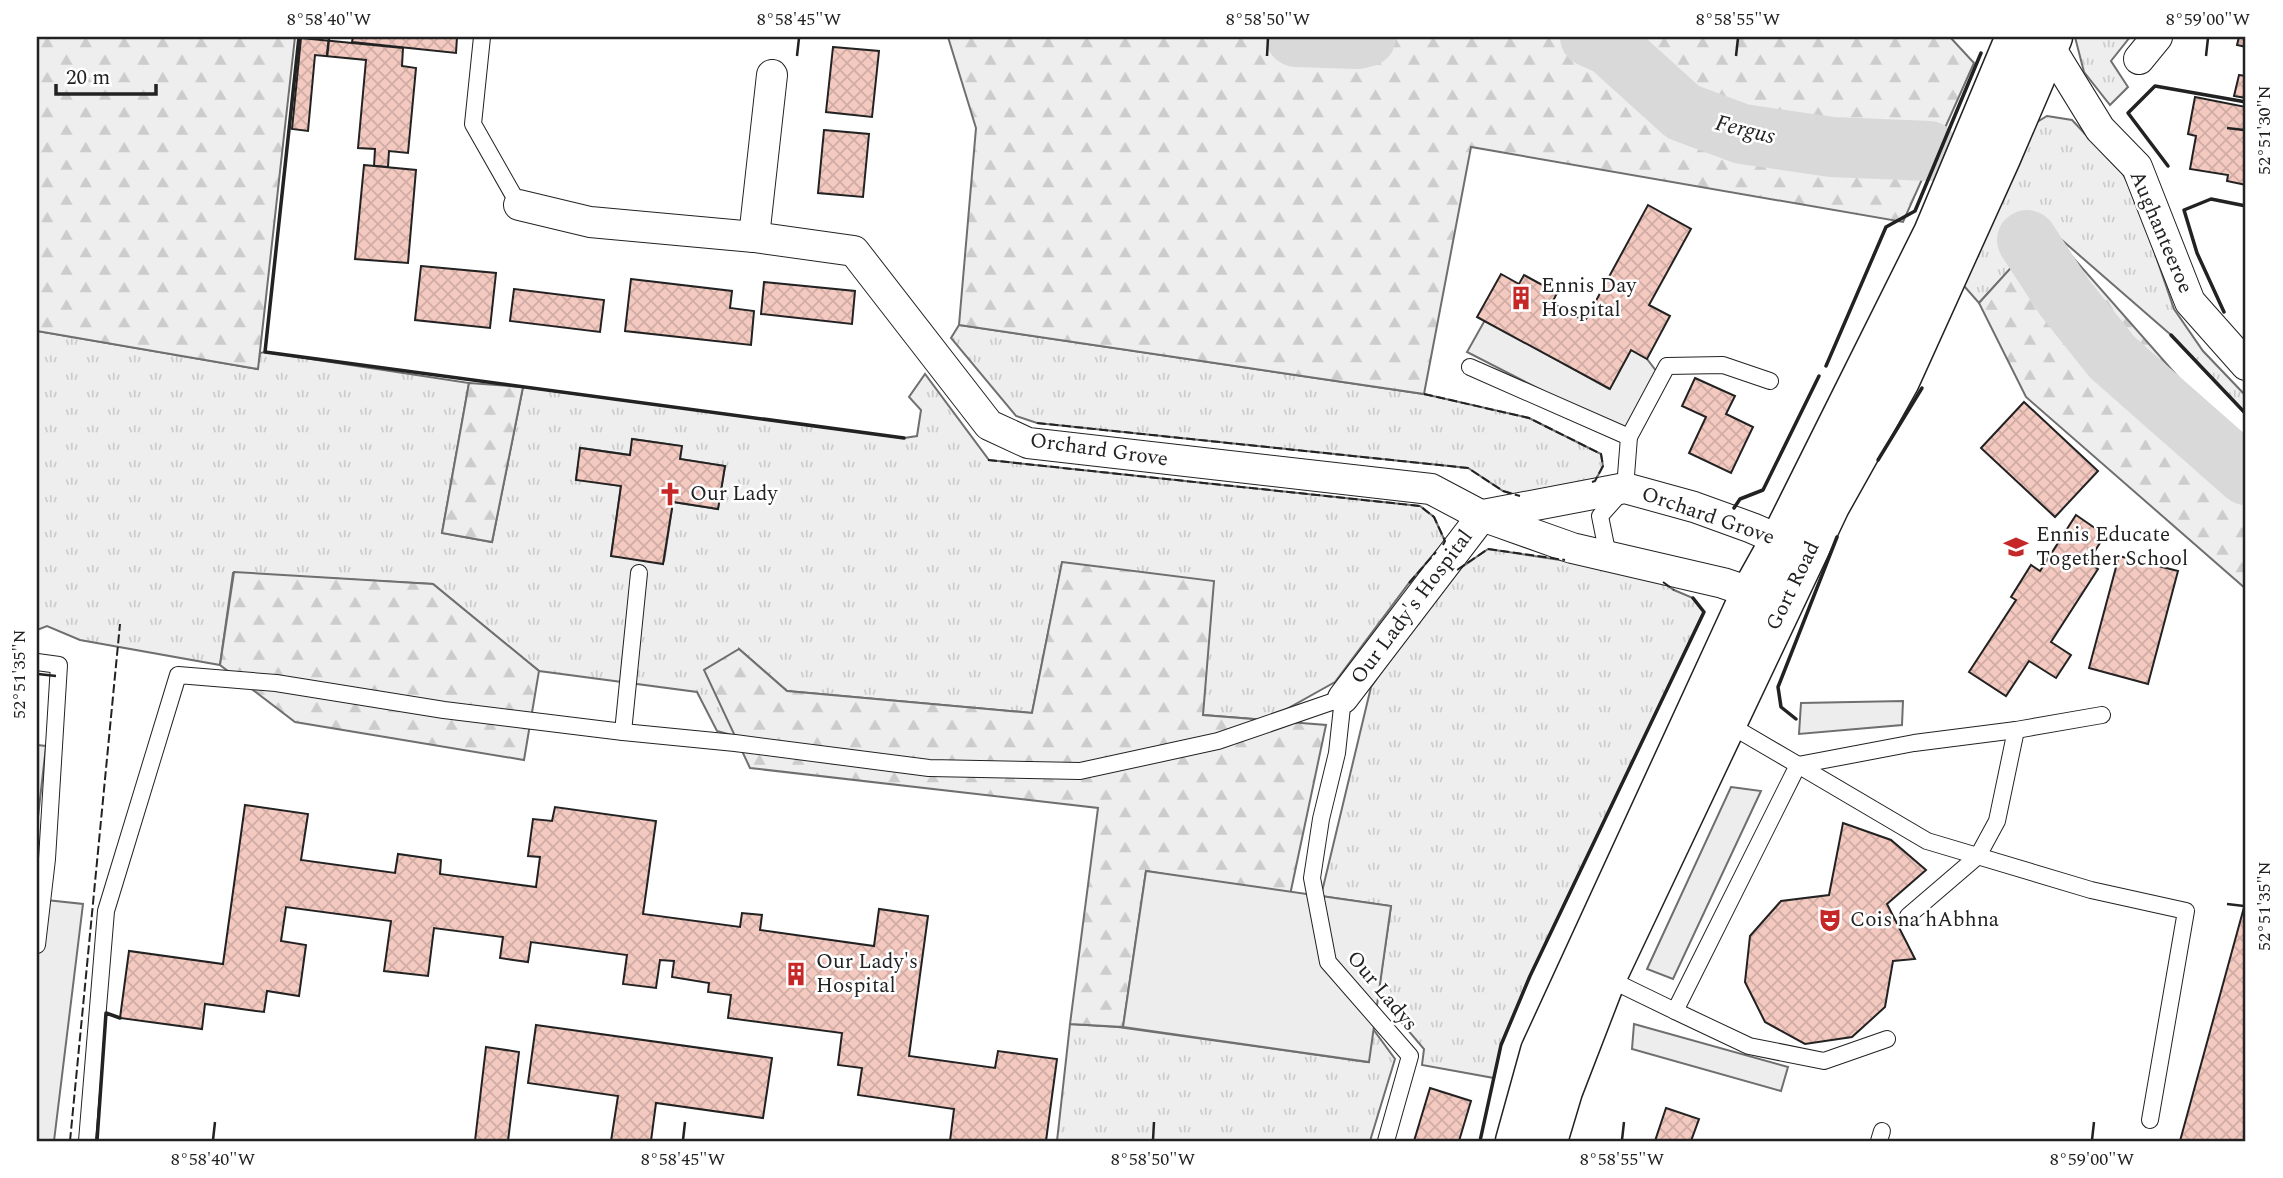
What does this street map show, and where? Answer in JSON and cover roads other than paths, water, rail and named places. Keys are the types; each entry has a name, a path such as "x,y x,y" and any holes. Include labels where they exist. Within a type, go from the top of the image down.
{"main road":[{"name":"Gort Road","path":"1515,1141 1540,1051 1592,972 1684,811 1713,715 1767,598 1795,547 1830,506 1900,381 2036,39"},
{"name":"Gort Road","path":"1548,1141 1592,972"}],"street":[{"name":"Aughanteeroe","path":"2036,39 2100,130 2137,167 2190,302 2246,365"},
{"path":"754,237 772,75"},
{"name":"Orchard Grove","path":"519,205 590,222 754,237 854,251 989,425 1028,443 1431,489 1482,516 1572,548 1723,583 1767,598"},
{"name":"Orchard Grove","path":"1482,516 1625,488 1693,507 1795,547"},
{"name":"Our Lady's Hospital","path":"1343,698 1482,516"}],"lane":[{"name":"Orchard Grove","path":"482,37 473,124 519,205"},
{"path":"1608,556 1600,516 1625,488 1629,437 1667,366 1723,365 1770,382"},
{"path":"1470,367 1629,437"},
{"path":"623,732 639,573"},
{"path":"37,662 59,665 47,859 37,944"},
{"path":"87,1141 106,911 178,675 276,683 444,710 929,768 1080,771 1218,741 1343,698"},
{"name":"Our Ladys","path":"1343,698 1337,753 1321,819 1312,878 1328,962 1410,1056 1386,1141"},
{"path":"1713,715 1927,841 2091,890 2186,911 2150,1120"},
{"path":"1798,765 1914,743 2016,730 2102,715"},
{"path":"1908,916 1978,856 1997,821 2016,730"},
{"path":"1675,1011 1798,765"},
{"path":"1592,972 1749,1046 1824,1060 1887,1039"}],"waterway":[{"name":"Fergus","path":"1296,37 1366,37"},
{"name":"Fergus","path":"1590,37 1610,46 1683,112 1742,134 1832,147 1929,151"},
{"name":"Fergus","path":"2027,240 2065,298 2112,357 2246,475"}],"place":[{"name":"Ennis Day Hospital","path":"1521,298"},
{"name":"Our Lady","path":"670,494"},
{"name":"Ennis Educate Together School","path":"2016,547"},
{"name":"Cois na hAbhna","path":"1830,920"},
{"name":"Our Lady's Hospital","path":"796,974"}]}
